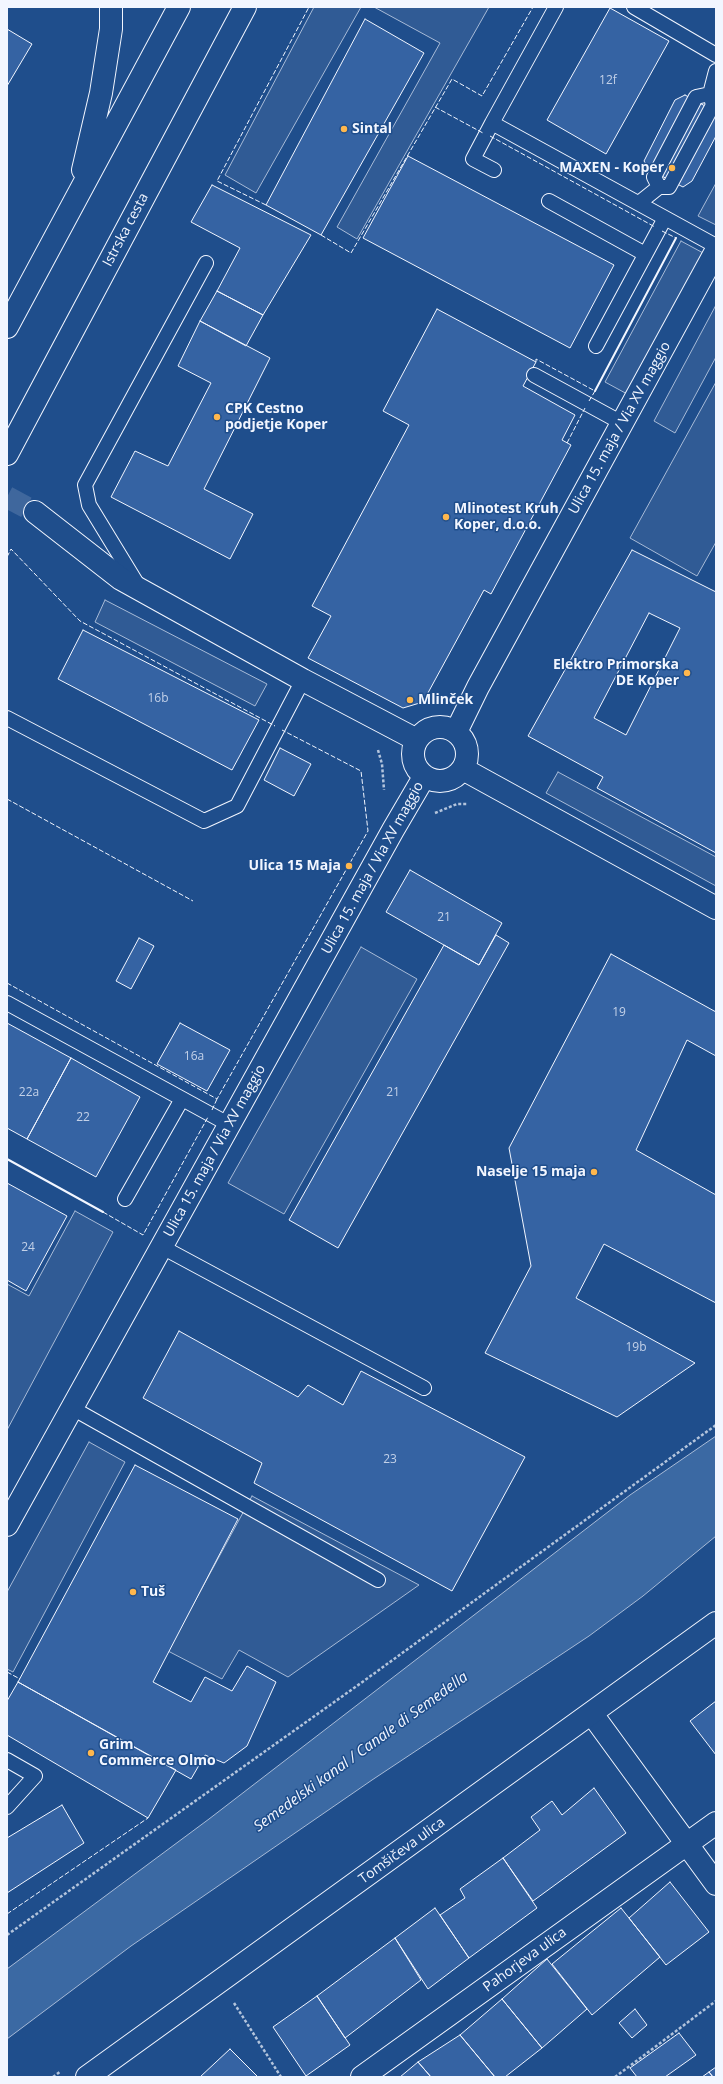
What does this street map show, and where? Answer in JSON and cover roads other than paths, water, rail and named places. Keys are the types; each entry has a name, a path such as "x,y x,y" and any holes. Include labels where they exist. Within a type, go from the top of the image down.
{"main road":[{"path":"75,200 101,93 111,29 111,7"},
{"path":"7,327 179,7"},
{"name":"Istrska cesta","path":"7,454 245,7"},
{"name":"Ulica 15. maja / Via XV maggio","path":"456,732 478,687 716,250"},
{"path":"35,512 120,579 303,680 417,740"},
{"path":"434,727 446,727 456,732 463,739 467,749 467,759 463,769 457,776 441,782 424,777 417,770 413,760 413,749 417,740 424,731 434,727"},
{"path":"463,769 716,908"},
{"name":"Ulica 15. maja / Via XV maggio","path":"7,1525 424,777"},
{"name":"Tomšičeva ulica","path":"87,2077 592,1714 716,1623"},
{"path":"592,1714 688,1843 716,1884"},
{"name":"Pahorjeva ulica","path":"362,2077 716,1823"}],"lane":[{"path":"494,170 473,159 556,7"},
{"path":"634,7 716,55"},
{"path":"639,203 659,187 669,187 713,105 710,94 716,71"},
{"path":"659,187 654,177 696,97 710,94"},
{"path":"492,123 716,246"},
{"path":"549,202 645,254"},
{"path":"596,346 665,218"},
{"path":"141,590 89,505 85,485 206,263"},
{"path":"534,375 622,423"},
{"path":"7,718 204,821 237,806 303,680"},
{"path":"7,1003 230,1124"},
{"path":"125,1199 182,1098"},
{"path":"162,1247 424,1388"},
{"path":"72,1408 378,1580"},
{"path":"7,1760 35,1776 7,1807"}],"water":[{"name":"Semedelski kanal / Canale di Semedella","path":"716,1436 716,1536 643,1596 589,1636 372,1780 131,1946 7,2039 7,1969 209,1819 630,1495"}],"tunnel":[{"path":"7,497 35,512"}],"place":[{"name":"Sintal","path":"344,129"},
{"name":"MAXEN - Koper","path":"672,168"},
{"name":"CPK Cestno podjetje Koper","path":"217,417"},
{"name":"Mlinotest Kruh Koper, d.o.o.","path":"446,517"},
{"name":"Elektro Primorska DE Koper","path":"687,673"},
{"name":"Mlinček","path":"410,700"},
{"name":"Ulica 15 Maja","path":"349,866"},
{"name":"Naselje 15 maja","path":"594,1172"},
{"name":"Tuš","path":"133,1592"},
{"name":"Grim Commerce Olmo","path":"91,1753"}]}
